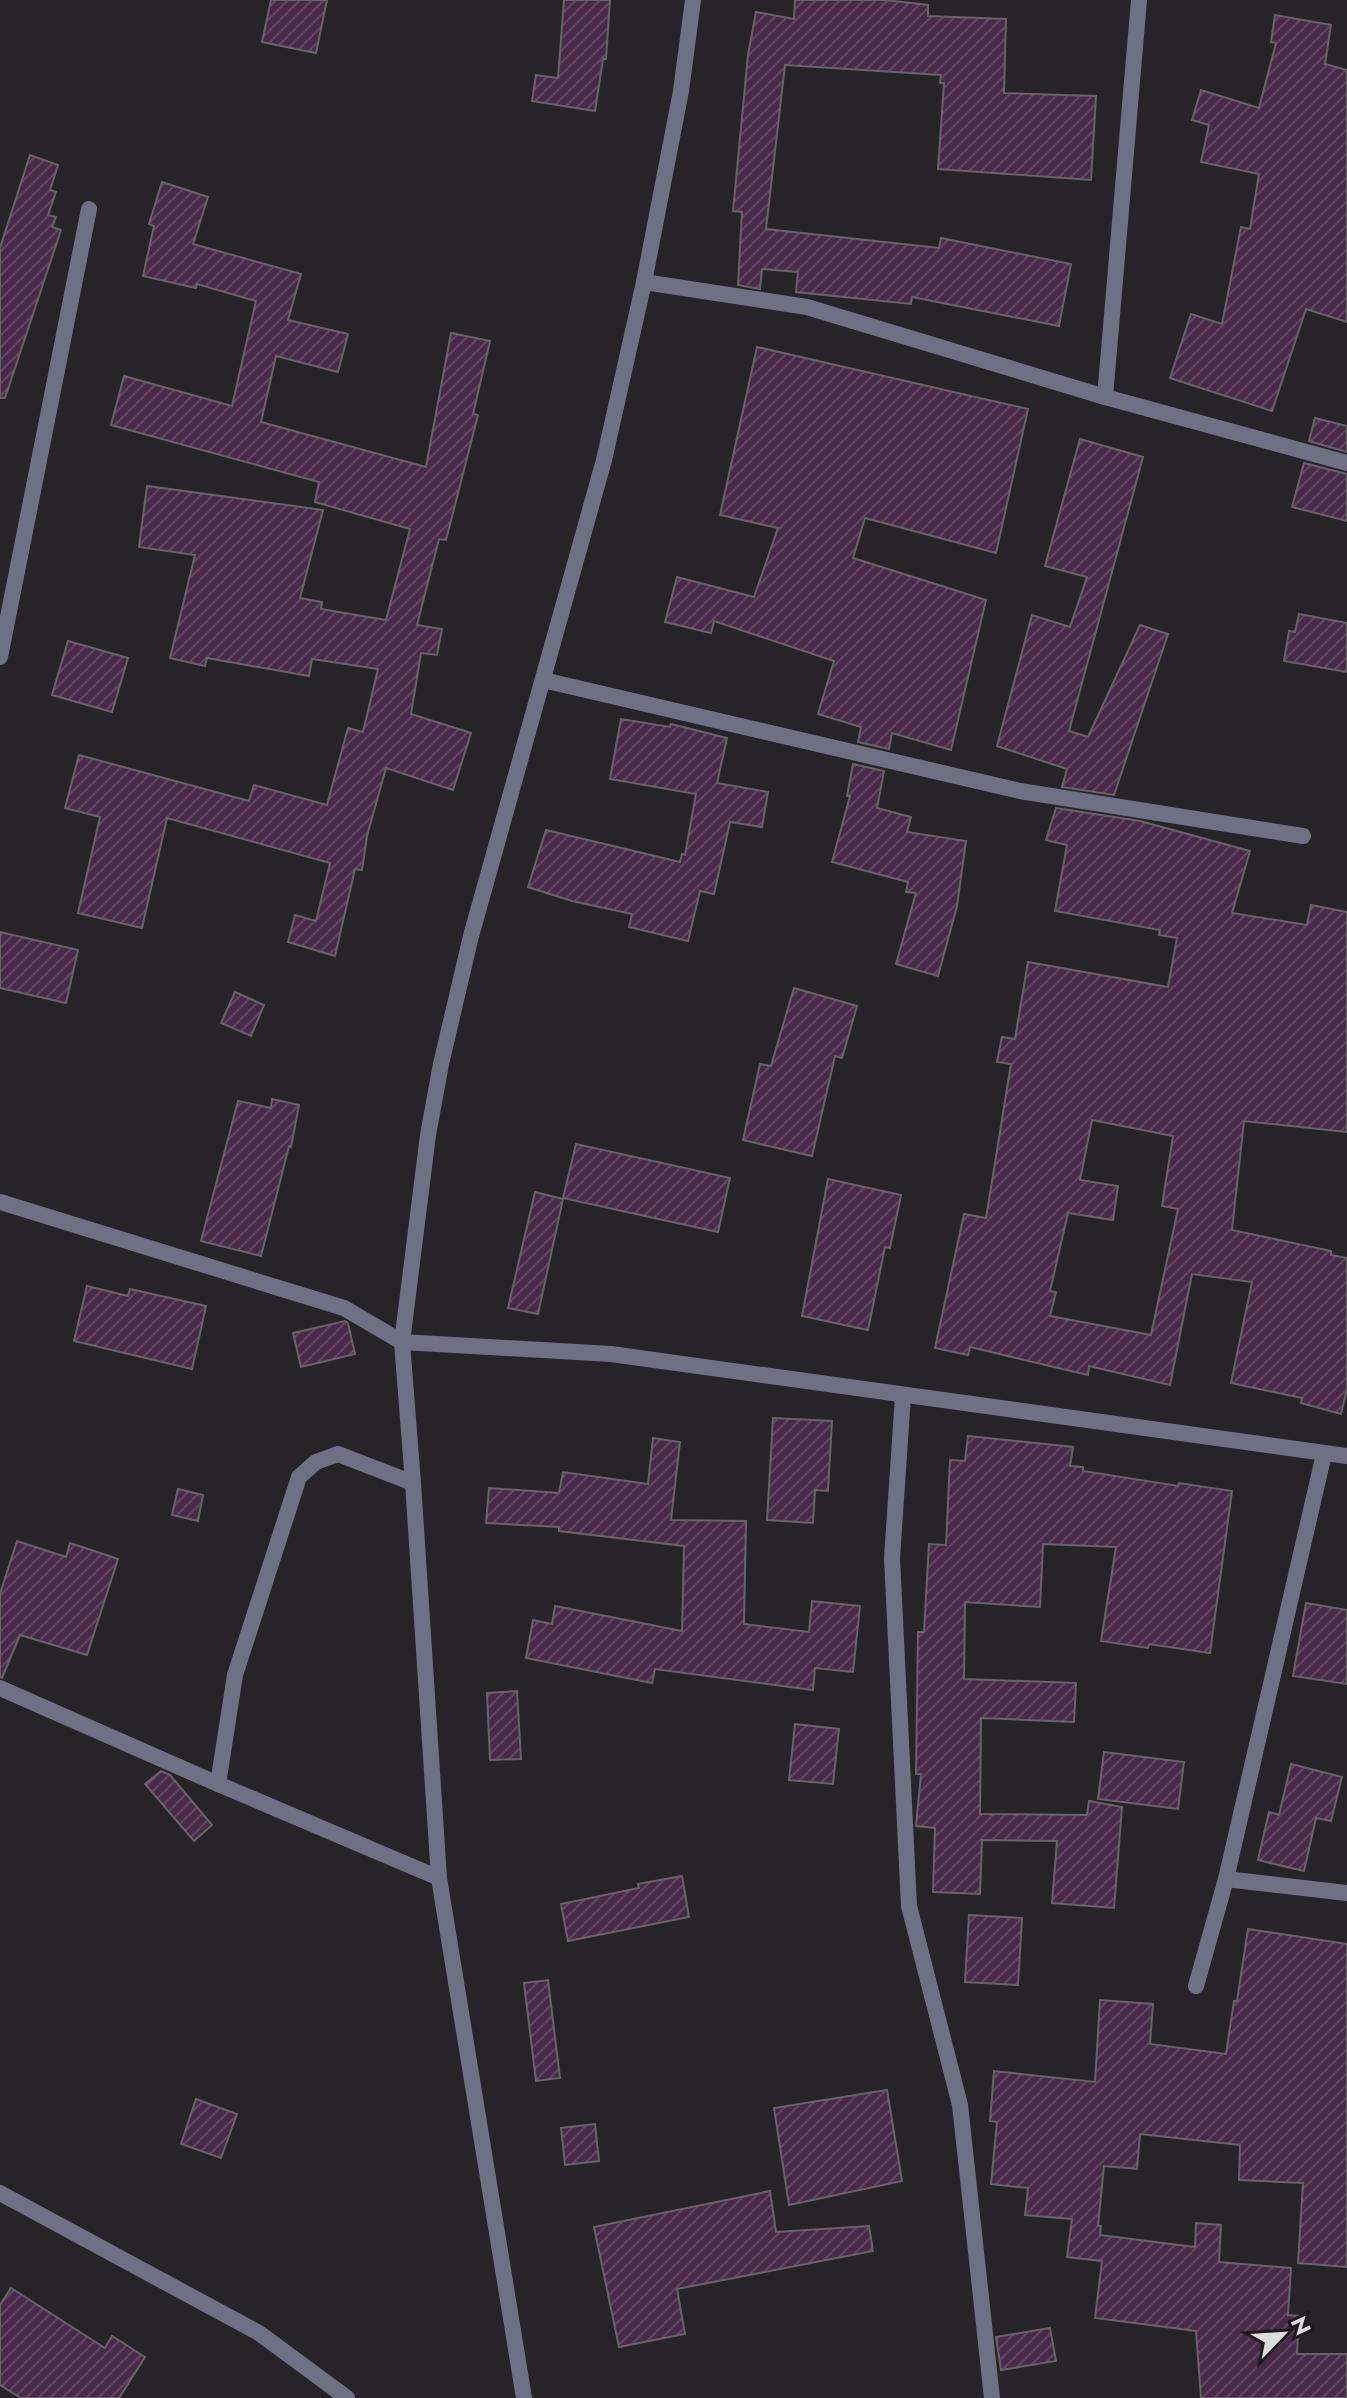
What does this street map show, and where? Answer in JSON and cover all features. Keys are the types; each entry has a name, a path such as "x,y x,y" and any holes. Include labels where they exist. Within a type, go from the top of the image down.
{"street":[{"path":"524,2398 439,1878 402,1342 428,1135 441,1064 471,936 604,460 644,282 681,91 693,0"},
{"path":"1105,397 1139,0"},
{"path":"0,657 89,209"},
{"path":"644,282 807,307 1105,397 1347,463"},
{"path":"543,680 1020,791 1303,836"},
{"path":"0,1202 344,1308 402,1342 611,1354 1347,1456"},
{"path":"903,1396 892,1558 909,1906 960,2105 992,2398"},
{"path":"218,1784 235,1675 299,1477 316,1462 338,1454 413,1483"},
{"path":"1196,1986 1226,1879 1324,1454"},
{"path":"0,1688 439,1878"},
{"path":"1226,1879 1347,1893"},
{"path":"0,2193 259,2333 347,2398"}],"building":[{"path":"271,0 327,0 316,53 262,42"},
{"path":"564,0 610,0 606,59 603,59 595,111 532,101 536,75 558,78"},
{"path":"795,0 886,0 928,5 928,16 1006,19 1004,93 1096,96 1091,180 938,169 944,83 940,83 941,75 785,65 766,229 939,248 941,238 1071,264 1059,326 912,297 911,304 796,292 798,272 762,269 760,289 738,285 742,212 733,211 748,55 756,12 794,19"},
{"path":"1275,15 1331,25 1325,64 1347,70 1347,322 1306,309 1272,411 1170,378 1191,314 1222,324 1241,227 1250,229 1259,174 1201,162 1209,125 1192,120 1201,90 1259,108 1276,43 1271,42"},
{"path":"30,155 58,165 50,190 56,192 48,215 56,217 52,227 61,230 5,398 0,398 0,248"},
{"path":"162,182 208,197 193,244 301,274 288,320 348,334 338,372 276,356 261,422 426,467 451,333 490,341 473,414 478,415 446,540 439,539 417,625 442,629 437,655 421,653 411,714 471,733 453,790 386,768 367,836 362,870 355,869 335,956 288,942 295,915 316,921 330,863 167,818 142,928 78,913 100,817 65,808 79,755 249,801 254,785 327,805 348,728 363,732 378,669 312,659 309,676 207,658 205,666 170,658 195,555 139,547 147,486 323,510 300,598 322,602 321,609 386,620 410,529 315,502 319,482 111,425 124,376 232,406 256,301 197,284 196,288 143,276 154,226 149,224"},
{"path":"757,347 1028,409 996,553 865,518 853,558 986,600 951,750 892,733 889,749 858,742 861,727 818,714 834,661 714,621 711,633 665,622 677,577 754,597 778,528 720,515"},
{"path":"1315,418 1347,426 1347,452 1309,441"},
{"path":"1080,439 1143,457 1069,731 1088,737 1140,625 1168,634 1114,795 1062,787 1067,769 997,746 1032,615 1070,627 1087,577 1045,566"},
{"path":"1304,463 1347,474 1347,521 1292,507"},
{"path":"1299,614 1347,623 1347,672 1284,661 1289,631 1295,632"},
{"path":"68,641 128,658 112,712 52,695"},
{"path":"621,719 670,727 671,724 727,738 717,783 768,792 762,827 730,822 714,894 700,891 688,941 629,927 632,914 572,901 528,887 546,830 680,862 682,854 685,855 696,794 610,779"},
{"path":"853,764 884,771 877,808 911,817 907,832 966,841 957,906 938,976 896,964 916,893 906,892 908,882 832,862 850,796 847,796"},
{"path":"1056,808 1140,821 1250,851 1232,913 1307,925 1311,905 1347,912 1347,1132 1244,1121 1232,1230 1331,1251 1331,1255 1347,1258 1347,1389 1341,1414 1301,1403 1302,1398 1231,1383 1252,1282 1192,1274 1170,1385 1089,1366 1088,1375 970,1347 968,1355 935,1348 964,1214 986,1218 1011,1064 997,1062 1002,1037 1015,1039 1028,962 1168,987 1177,938 1159,935 1160,930 1055,911 1067,845 1046,840","holes":["1092,1120 1173,1136 1162,1206 1178,1209 1151,1335 1050,1316 1056,1292 1050,1291 1068,1213 1113,1220 1118,1186 1080,1180"]},
{"path":"0,932 78,950 66,1003 0,988"},
{"path":"794,988 857,1006 842,1058 835,1056 812,1156 743,1140 760,1064 771,1066"},
{"path":"235,992 264,1005 251,1036 221,1023"},
{"path":"272,1099 299,1105 291,1147 261,1256 201,1241 238,1101 271,1108"},
{"path":"576,1144 730,1178 718,1232 563,1198"},
{"path":"828,1179 901,1195 890,1248 885,1247 868,1330 802,1316"},
{"path":"535,1192 563,1199 538,1314 508,1308"},
{"path":"87,1286 128,1296 130,1289 206,1306 192,1369 74,1341"},
{"path":"345,1321 355,1354 301,1367 293,1333"},
{"path":"773,1418 832,1421 828,1491 815,1490 813,1523 767,1520"},
{"path":"968,1436 1073,1447 1070,1466 1083,1467 1083,1471 1232,1491 1210,1653 1101,1641 1116,1547 1043,1544 1040,1607 965,1602 964,1679 1076,1683 1074,1722 981,1718 980,1814 1087,1815 1089,1801 1122,1807 1114,1908 1052,1903 1057,1841 982,1840 980,1894 933,1892 935,1828 916,1826 921,1774 916,1774 918,1632 924,1632 929,1544 946,1545 950,1460 965,1461"},
{"path":"653,1438 680,1442 671,1520 746,1521 744,1624 809,1632 812,1601 860,1606 853,1672 815,1668 813,1690 655,1669 652,1683 526,1658 533,1620 552,1624 555,1606 682,1631 684,1546 559,1531 559,1527 486,1523 489,1488 559,1493 563,1472 648,1484"},
{"path":"178,1489 203,1495 198,1521 172,1515"},
{"path":"17,1541 66,1557 70,1543 118,1559 87,1655 20,1635 2,1678 0,1594"},
{"path":"1306,1603 1347,1610 1347,1684 1293,1676"},
{"path":"517,1691 521,1759 490,1760 487,1693"},
{"path":"795,1724 839,1729 833,1784 789,1780"},
{"path":"1104,1752 1184,1762 1178,1809 1098,1799"},
{"path":"1291,1764 1342,1777 1331,1821 1316,1818 1304,1871 1258,1860 1269,1812 1279,1815"},
{"path":"161,1771 170,1775 212,1825 194,1841 145,1784"},
{"path":"682,1876 689,1917 568,1941 561,1904"},
{"path":"969,1915 1022,1918 1018,1985 965,1982"},
{"path":"1248,1929 1347,1944 1347,2267 1298,2263 1303,2183 1239,2180 1240,2145 1140,2134 1137,2169 1104,2166 1098,2226 1101,2226 1100,2235 1195,2247 1196,2223 1221,2225 1219,2262 1291,2268 1288,2315 1299,2316 1297,2354 1347,2354 1347,2398 1201,2398 1196,2331 1095,2318 1102,2261 1067,2257 1072,2219 1025,2215 1028,2188 991,2184 997,2122 990,2121 994,2071 1095,2082 1100,2000 1153,2004 1150,2044 1226,2054"},
{"path":"548,1980 560,2078 536,2081 524,1983"},
{"path":"887,2090 902,2181 789,2205 774,2108"},
{"path":"196,2099 237,2114 221,2158 181,2144"},
{"path":"595,2124 599,2161 565,2165 561,2128"},
{"path":"770,2191 776,2232 869,2226 873,2251 677,2289 685,2334 619,2347 594,2227"},
{"path":"11,2288 105,2348 112,2336 145,2357 119,2398 21,2398 0,2385 0,2305"},
{"path":"1050,2328 1056,2361 1001,2370 996,2337"}]}
